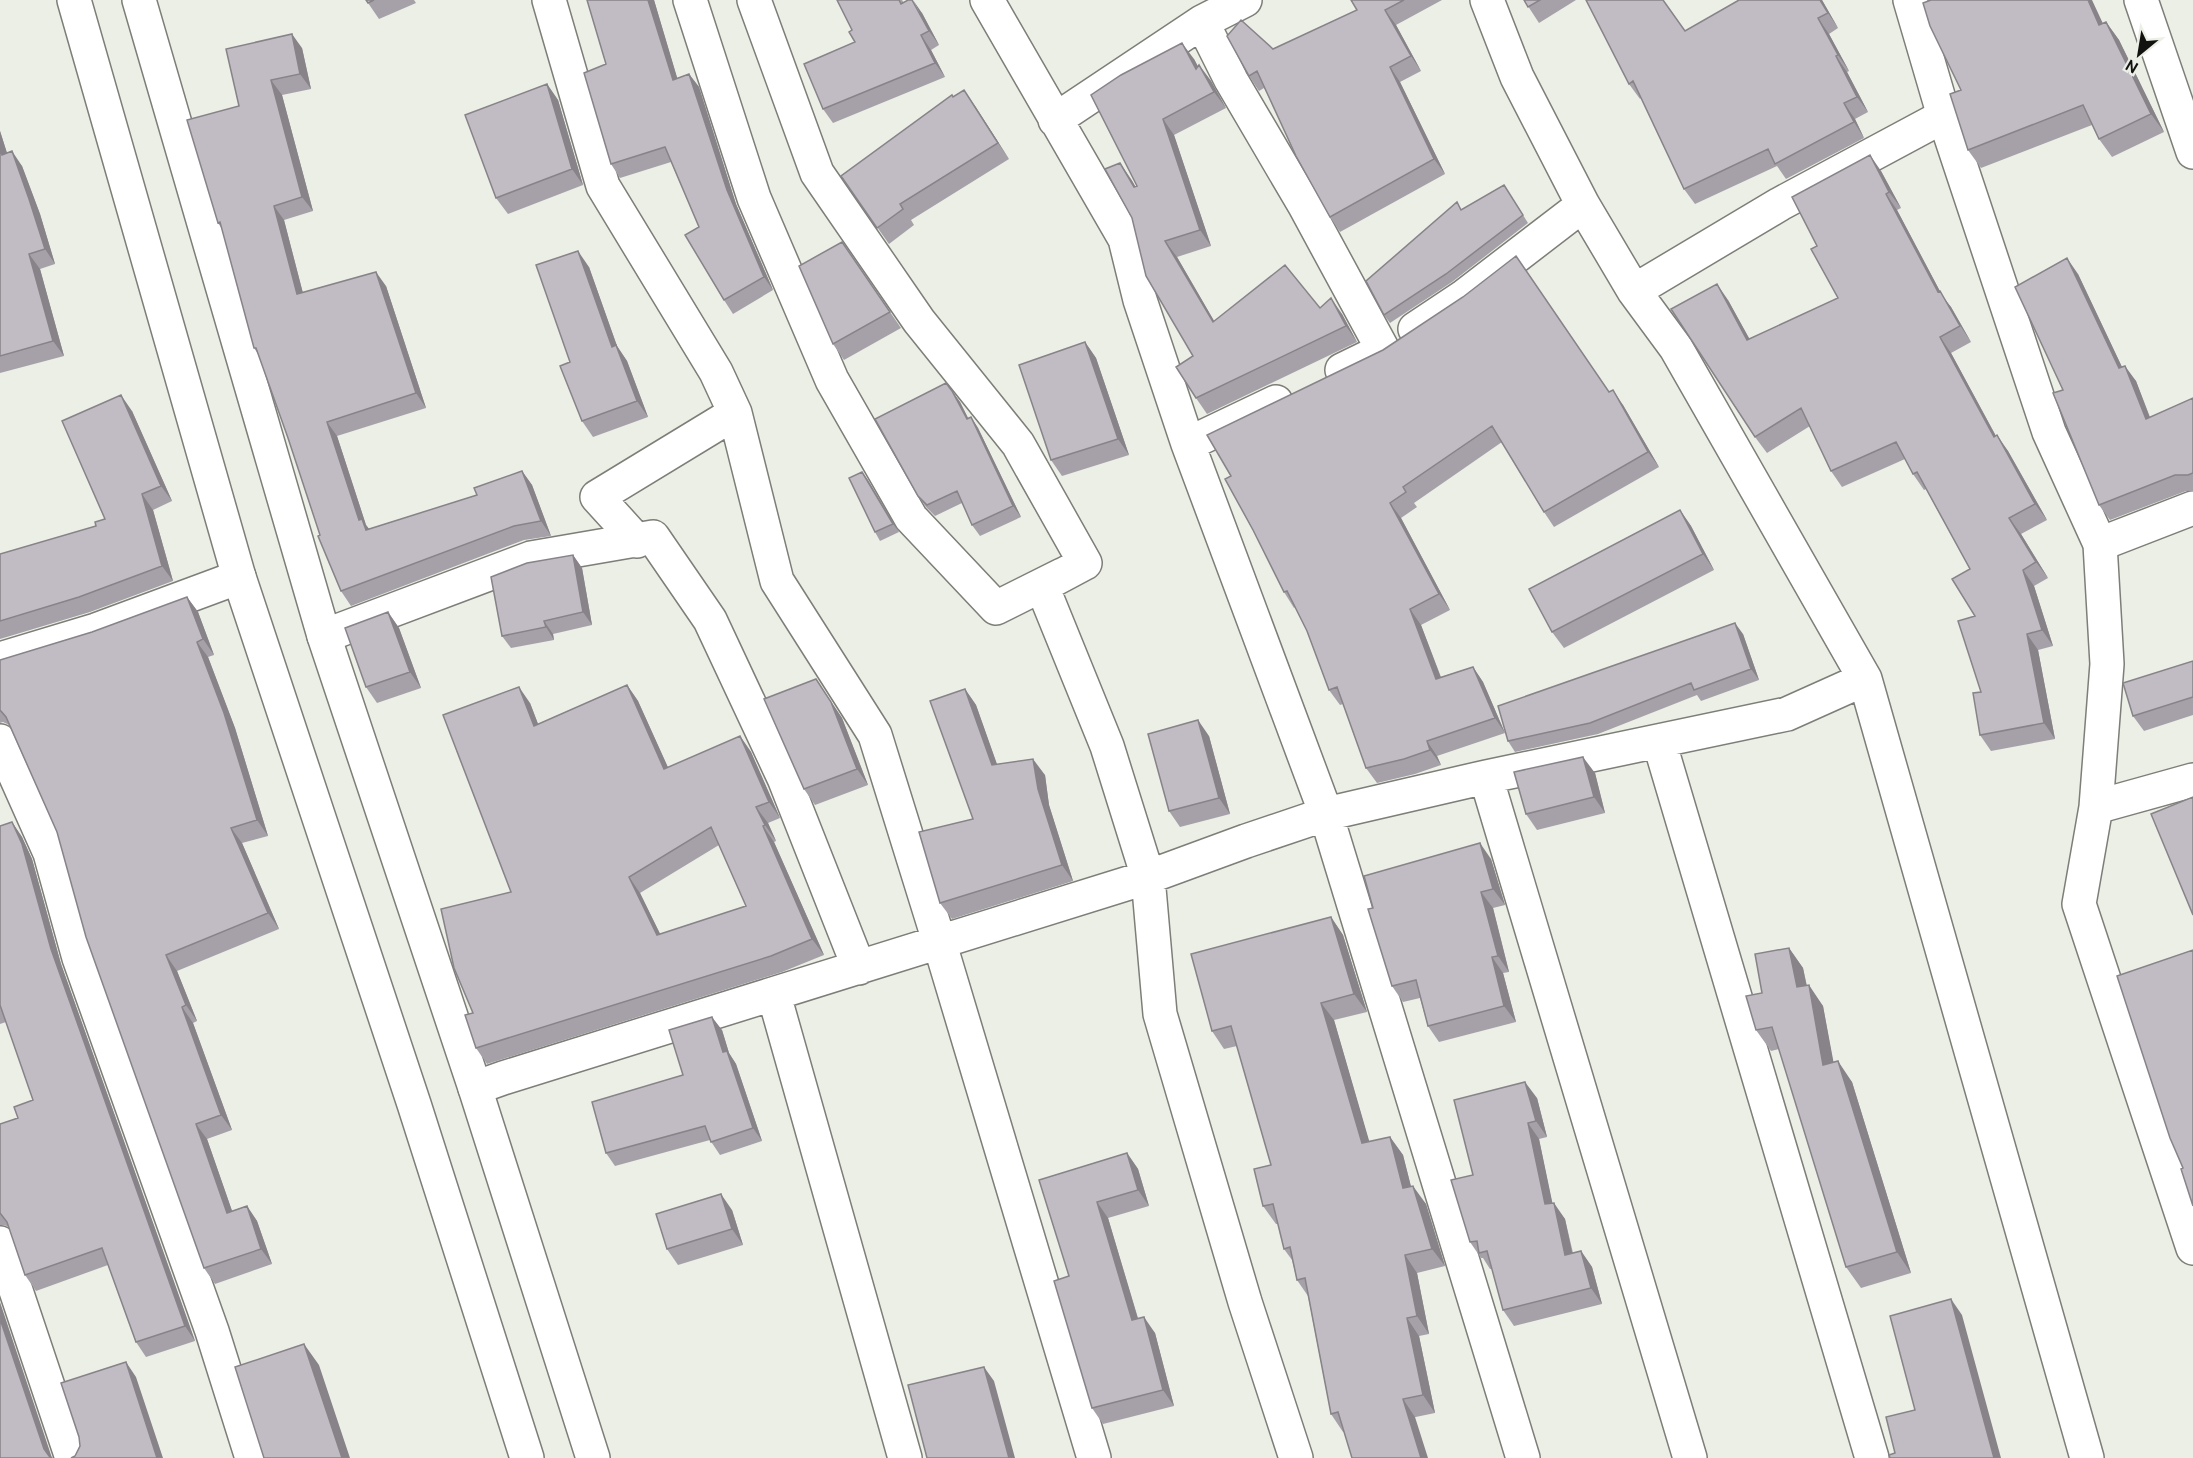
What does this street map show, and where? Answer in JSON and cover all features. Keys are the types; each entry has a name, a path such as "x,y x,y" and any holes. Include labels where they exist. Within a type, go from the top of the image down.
{"street":[{"path":"74,0 239,577 410,1092 527,1458"},
{"path":"138,0 324,636 475,1088 593,1458"},
{"path":"549,0 603,186 716,372 735,413 777,581 875,735 939,940 1094,1458"},
{"path":"690,0 754,198 827,369 911,518 996,608 1085,563 1018,444 919,321 818,173 754,0"},
{"path":"987,0 1125,239 1140,300 1188,444 1326,814 1523,1458"},
{"path":"1055,120 1202,22 1245,0"},
{"path":"1487,0 1517,77 1583,205 1634,291 1676,348 1865,680 2087,1458"},
{"path":"2141,0 2193,152"},
{"path":"1920,3 1944,116 2049,432 2100,544 2108,664 2096,807 2079,904 2193,1248"},
{"path":"1202,22 1231,80 1305,206 1383,351"},
{"path":"1634,291 1780,204 1944,116"},
{"path":"1188,444 1383,351 1463,297 1583,205"},
{"path":"636,541 597,496 735,413"},
{"path":"2100,544 2193,508"},
{"path":"324,636 531,558 652,537 710,620 784,778 859,968"},
{"path":"0,659 96,630 239,577"},
{"path":"1042,586 1107,746 1148,877 1160,1014 1245,1302 1296,1458"},
{"path":"475,1088 859,968 939,940 1148,877 1326,814 1486,777 1787,714 1865,680"},
{"path":"0,741 50,853 79,958 212,1331 252,1458"},
{"path":"1659,741 1872,1458"},
{"path":"1486,777 1690,1458"},
{"path":"2096,807 2193,780"},
{"path":"774,995 905,1458"},
{"path":"0,1243 72,1458"}],"building":[{"path":"587,0 648,0 673,80 689,74 727,190 764,277 724,300 685,235 699,227 665,147 611,164 584,73 606,64"},
{"path":"837,0 899,0 901,4 912,0 929,31 921,35 935,63 823,109 804,64 855,42 849,32 852,30"},
{"path":"1351,0 1404,0 1385,10 1411,56 1390,67 1434,159 1330,217 1296,156 1257,71 1249,76 1227,36 1241,20 1273,49 1357,10"},
{"path":"1524,0 1540,0 1528,7"},
{"path":"1586,0 1663,0 1685,31 1739,0 1820,0 1828,13 1818,18 1857,97 1844,103 1854,122 1775,164 1768,149 1684,189 1633,81 1629,84"},
{"path":"1931,0 2088,0 2099,25 2106,22 2151,114 2099,139 2083,105 1968,150 1950,94 1961,90 1930,26 1923,3"},
{"path":"292,34 300,74 271,80 302,197 274,206 297,294 376,272 416,393 327,422 359,520 362,519 366,530 477,495 474,488 522,471 541,521 514,526 341,591 318,536 320,535 288,438 256,348 254,348 220,222 218,223 187,120 239,106 226,49"},
{"path":"1182,43 1196,69 1199,65 1214,92 1163,119 1200,230 1165,241 1213,322 1285,265 1320,308 1331,298 1346,326 1196,398 1176,367 1193,356 1146,276 1132,218 1105,169 1120,163 1134,187 1137,186 1091,95 1121,75"},
{"path":"547,84 572,169 496,198 465,115"},
{"path":"964,90 998,143 900,204 903,209 877,228 841,176 952,95 953,97"},
{"path":"0,148 2,155 12,151 45,249 29,254 53,341 0,356"},
{"path":"1870,155 1889,192 1886,194 1938,292 1940,291 1960,326 1940,337 1994,437 1997,435 2035,504 2009,518 2036,562 2023,570 2042,630 2027,634 2044,723 1980,735 1973,693 1981,692 1958,621 1975,616 1952,579 1970,569 1917,472 1913,474 1896,442 1831,471 1801,408 1755,437 1671,309 1717,284 1747,340 1838,298 1811,249 1817,246 1792,197"},
{"path":"1504,185 1523,215 1446,274 1384,315 1366,281 1457,202 1461,210"},
{"path":"842,242 890,312 833,344 799,266"},
{"path":"578,251 612,347 616,345 637,401 582,421 560,366 570,362 536,265"},
{"path":"1516,256 1609,392 1613,390 1648,452 1544,512 1492,426 1403,487 1406,492 1390,503 1439,594 1410,609 1436,679 1473,667 1495,718 1427,741 1430,750 1366,768 1337,687 1329,690 1307,631 1225,479 1231,476 1207,435 1383,350 1463,297"},
{"path":"2067,258 2119,368 2125,366 2146,419 2193,398 2193,473 2175,475 2099,505 2053,393 2063,390 2015,287"},
{"path":"1085,342 1118,439 1051,460 1019,365"},
{"path":"946,383 967,419 971,417 1013,506 972,525 957,491 927,505 918,496 875,419"},
{"path":"121,395 161,486 142,494 162,566 79,597 0,621 0,554 96,526 95,522 105,519 62,421"},
{"path":"862,472 893,524 875,532 849,478"},
{"path":"1680,510 1703,554 1552,632 1529,589"},
{"path":"573,555 583,612 544,621 546,627 502,636 491,577 527,563"},
{"path":"187,597 203,639 197,642 224,713 257,820 231,828 268,913 166,955 186,1005 182,1007 221,1115 196,1124 227,1213 247,1206 261,1249 204,1268 86,937 57,832 6,717 0,710 0,660 92,632"},
{"path":"388,612 410,672 366,687 345,628"},
{"path":"1735,623 1751,669 1694,690 1691,683 1590,723 1508,741 1498,706"},
{"path":"2193,661 2193,697 2133,716 2123,683"},
{"path":"816,679 831,702 857,769 804,789 764,699"},
{"path":"627,685 664,769 740,736 769,802 756,807 812,939 771,956 476,1048 465,1015 473,1013 454,968 441,909 511,892 443,715 519,687 534,726","holes":["711,827 746,906 657,935 629,877"]},
{"path":"965,689 992,765 1033,759 1038,789 1062,865 940,903 919,832 973,819 930,701"},
{"path":"1198,720 1219,798 1169,811 1148,734"},
{"path":"1583,757 1594,797 1526,814 1514,772"},
{"path":"2193,797 2193,915 2151,814"},
{"path":"12,822 22,844 51,949 185,1326 136,1342 102,1248 25,1275 7,1222 0,1213 0,1124 18,1118 14,1107 33,1100 0,1005 0,826"},
{"path":"1480,843 1493,889 1481,892 1498,956 1492,957 1504,1006 1428,1026 1416,980 1392,986 1368,909 1373,908 1364,876"},
{"path":"1331,917 1354,994 1321,1003 1362,1143 1390,1137 1403,1188 1413,1186 1432,1249 1405,1255 1417,1316 1407,1318 1423,1395 1403,1399 1421,1458 1352,1458 1338,1412 1331,1414 1305,1278 1297,1280 1290,1247 1284,1249 1273,1204 1263,1206 1254,1169 1271,1165 1231,1026 1212,1031 1191,954"},
{"path":"1789,948 1797,987 1809,985 1823,1065 1838,1061 1897,1252 1846,1267 1772,1027 1756,1030 1746,996 1762,993 1755,954"},
{"path":"2193,950 2193,1206 2181,1169 2183,1168 2170,1138 2117,976"},
{"path":"712,1017 723,1052 727,1051 753,1128 711,1142 705,1126 606,1153 592,1102 683,1075 669,1030"},
{"path":"1525,1082 1536,1121 1528,1123 1545,1204 1554,1203 1565,1255 1581,1251 1591,1288 1503,1310 1487,1251 1479,1253 1477,1241 1470,1242 1451,1180 1473,1175 1454,1100"},
{"path":"1127,1153 1138,1190 1097,1202 1132,1320 1144,1317 1163,1390 1092,1408 1054,1281 1069,1276 1039,1180"},
{"path":"721,1194 732,1229 667,1249 656,1214"},
{"path":"1951,1299 1994,1458 1890,1458 1889,1455 1895,1453 1886,1417 1915,1410 1890,1316"},
{"path":"0,1319 44,1449 52,1458 0,1458"},
{"path":"304,1344 342,1458 264,1458 235,1367"},
{"path":"126,1362 157,1458 71,1458 75,1456 80,1446 79,1437 61,1383"},
{"path":"984,1367 1009,1458 927,1458 908,1385"}]}
